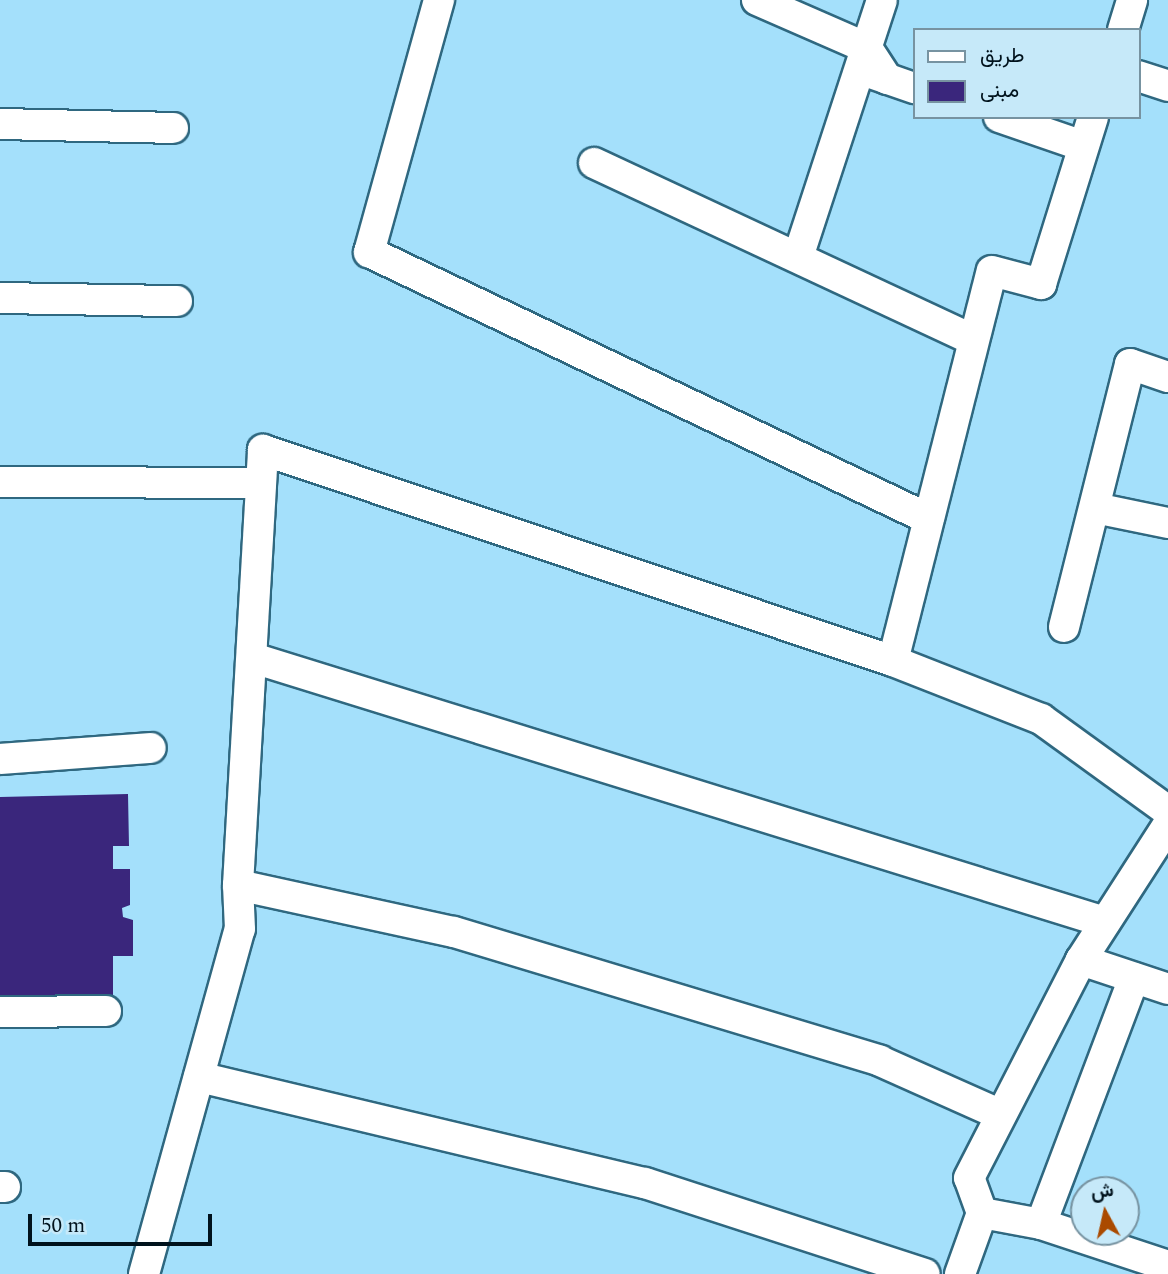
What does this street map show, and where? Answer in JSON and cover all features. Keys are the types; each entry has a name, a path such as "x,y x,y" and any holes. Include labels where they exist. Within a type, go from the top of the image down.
{"street":[{"path":"439,0 369,252 929,519"},
{"path":"757,0 901,83"},
{"path":"798,257 882,0"},
{"path":"1123,28 1132,0"},
{"path":"1140,77 1168,86"},
{"path":"1005,119 1083,146"},
{"path":"892,661 972,339 992,271 1041,284 1092,119"},
{"path":"0,124 173,128"},
{"path":"594,163 972,339"},
{"path":"0,298 177,301"},
{"path":"1064,627 1130,364 1168,377"},
{"path":"144,1274 240,929 238,885 263,450 892,661 1041,719 1168,811"},
{"path":"0,482 261,484"},
{"path":"1095,508 1168,523"},
{"path":"253,658 1105,922"},
{"path":"0,759 150,748"},
{"path":"960,1274 982,1213 969,1178 999,1114 1081,960 1168,825"},
{"path":"238,885 454,932 880,1061 999,1114"},
{"path":"1081,960 1168,989"},
{"path":"1041,1224 1134,978"},
{"path":"0,1012 106,1011"},
{"path":"199,1077 645,1183 916,1273"},
{"path":"982,1213 1041,1224 1168,1266"}],"building":[{"path":"128,794 129,846 113,846 113,869 130,869 130,905 122,908 123,917 133,920 133,956 113,956 113,1001 0,1002 0,797"}]}
